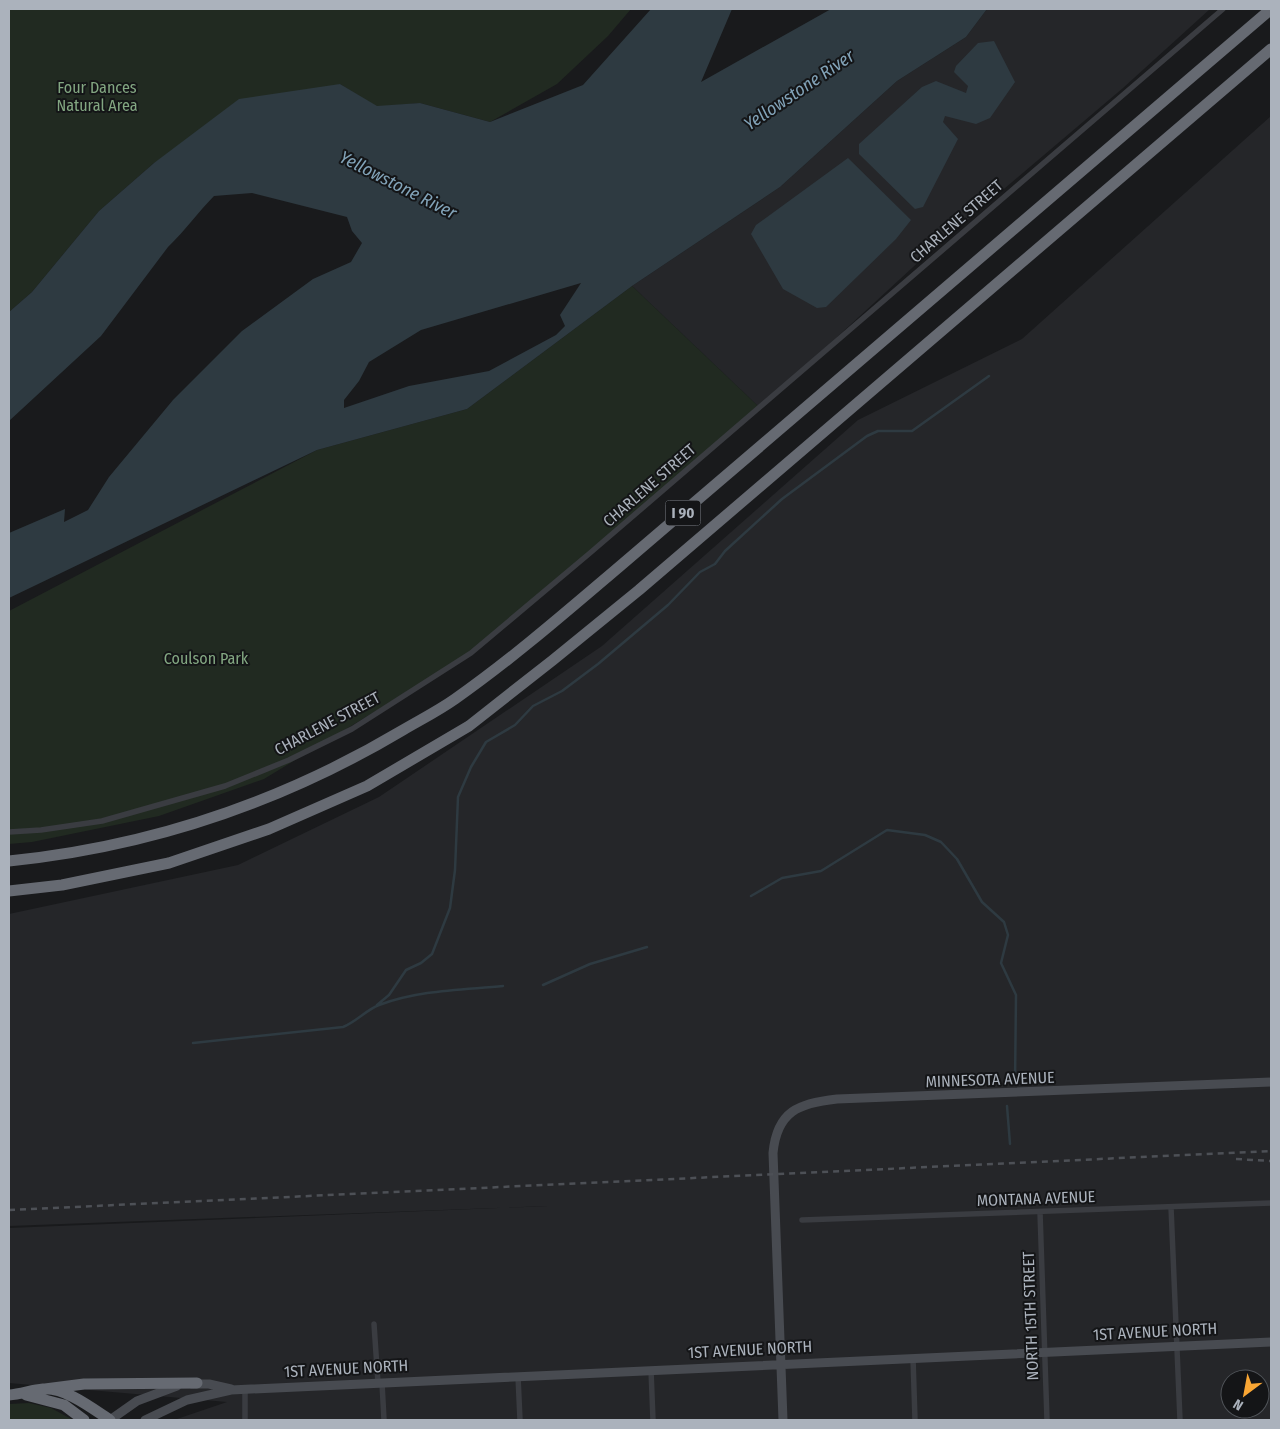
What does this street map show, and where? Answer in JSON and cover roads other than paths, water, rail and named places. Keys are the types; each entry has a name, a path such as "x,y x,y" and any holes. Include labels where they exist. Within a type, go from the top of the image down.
{"highway":[{"name":"I 90","path":"9,861 60,856 160,834 260,802 354,759 453,700 534,639 620,567 1271,9"},
{"name":"I 90","path":"9,891 62,885 169,863 269,829 367,786 469,726 646,583 1271,49"},
{"path":"9,1395 84,1384 197,1383"},
{"path":"45,1389 73,1396 110,1420"},
{"path":"25,1394 64,1406 84,1420"}],"main road":[{"name":"MINNESOTA AVENUE","path":"783,1420 773,1153 779,1125 798,1108 817,1101 1271,1082"},
{"name":"1ST AVENUE NORTH","path":"145,1420 187,1400 244,1389 1271,1342"},
{"name":"1ST AVENUE NORTH","path":"110,1420 137,1402 157,1393 197,1383 231,1390"}],"street":[{"name":"CHARLENE STREET","path":"9,832 41,830 102,821 225,786 289,760 352,729 464,658 590,554 1223,9"},
{"name":"MONTANA AVENUE","path":"802,1220 1271,1203"},
{"path":"1171,1207 1180,1420"},
{"name":"NORTH 15TH STREET","path":"1040,1212 1047,1420"},
{"path":"374,1324 384,1420"},
{"path":"913,1358 915,1420"},
{"path":"651,1370 653,1420"},
{"path":"518,1376 520,1420"},
{"path":"244,1389 245,1420"}],"water":[{"name":"Yellowstone River","path":"651,9 732,9 701,82 831,9 987,9 966,37 897,81 780,187 632,286 467,409 317,450 9,598 9,533 65,509 64,522 88,510 109,477 173,400 242,331 313,279 351,262 362,243 352,231 347,217 252,193 214,196 168,247 101,336 9,421 9,312 32,292 99,211 154,163 239,99 340,84 377,106 420,103 490,122 583,85","holes":["581,283 560,315 565,326 556,335 489,371 409,386 344,408 344,400 359,381 369,362 421,330"]},
{"path":"994,41 1015,82 990,118 976,124 945,116 943,122 958,139 923,207 915,209 859,154 859,144 922,87 936,81 966,93 968,86 954,72 956,66 978,43"},
{"path":"848,158 911,220 896,239 826,307 817,308 783,289 751,234 756,225"}],"waterway":[{"path":"377,1005 389,995 406,970 421,963 432,954 450,908 455,870 458,797 471,767 486,742 515,725 533,706 562,691 598,664 668,605 700,572 715,564 725,551 782,499 867,436 878,431 912,431 989,376"},
{"path":"751,896 782,878 821,871 887,830 925,835 941,842 957,859 982,902 1004,922 1008,935 1001,963 1016,995 1015,1083"},
{"path":"543,985 590,964 647,947"},
{"path":"193,1043 343,1027 374,1007 409,996 440,991 503,986"},
{"path":"1007,1106 1010,1144"}],"railway":[{"path":"9,1210 1271,1151"},
{"path":"1236,1159 1271,1161"}],"park label":[{"name":"Four Dances Natural Area","path":"97,96"},
{"name":"Coulson Park","path":"206,658"}]}
